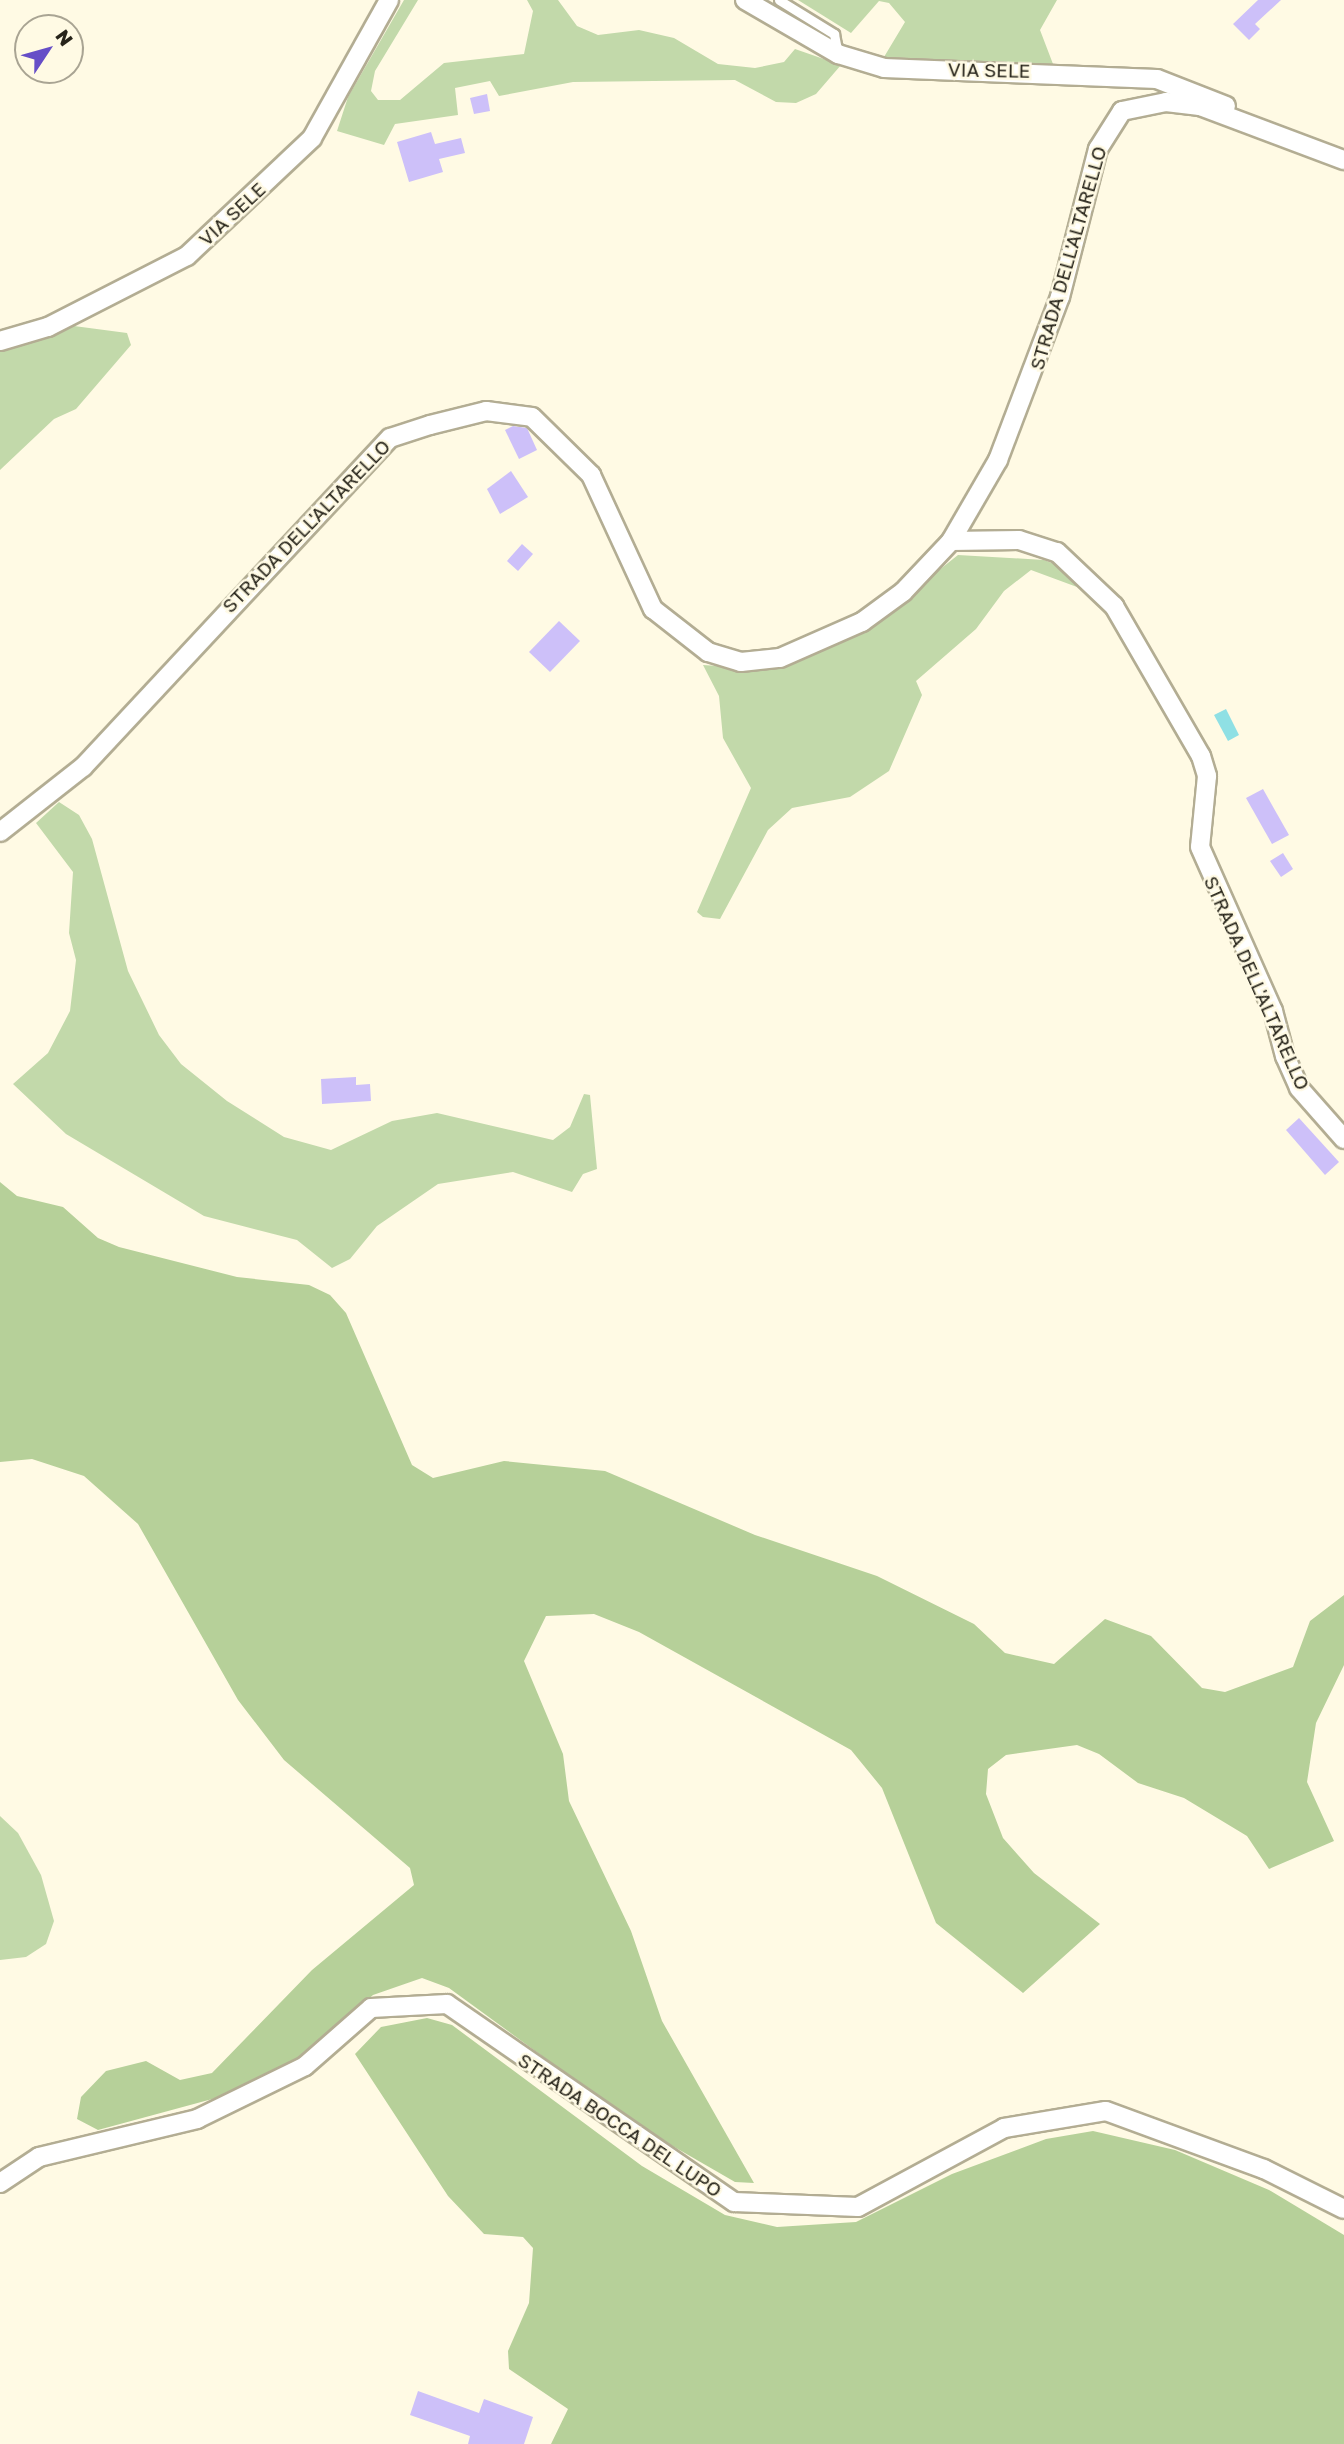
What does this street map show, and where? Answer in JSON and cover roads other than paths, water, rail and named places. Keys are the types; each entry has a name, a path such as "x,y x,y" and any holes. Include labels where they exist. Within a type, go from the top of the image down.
{"street":[{"name":"VIA SELE","path":"0,341 48,327 187,256 312,138 389,0"},
{"name":"VIA SELE","path":"745,0 838,54 884,68 1157,79 1185,85 1241,118"},
{"name":"STRADA DELL'ALTARELLO","path":"0,832 83,767 390,438 486,411 533,416 592,475 653,609 708,652 741,662 780,659 862,622 902,592 951,541 998,460 1033,376 1109,125 1139,103 1166,102 1241,118 1344,160"},
{"name":"STRADA DELL'ALTARELLO","path":"951,541 1019,540 1057,552 1114,606 1201,756 1207,776 1199,822 1203,860 1273,1011 1294,1077 1344,1139"},
{"name":"STRADA BOCCA DEL LUPO","path":"0,2183 40,2157 197,2119 305,2066 371,2008 447,2004 734,2202 858,2207 1004,2128 1106,2111 1264,2169 1344,2209"}],"lane":[{"path":"779,0 834,34 838,54"}],"water":[{"path":"1226,709 1239,735 1228,741 1214,715"}]}
